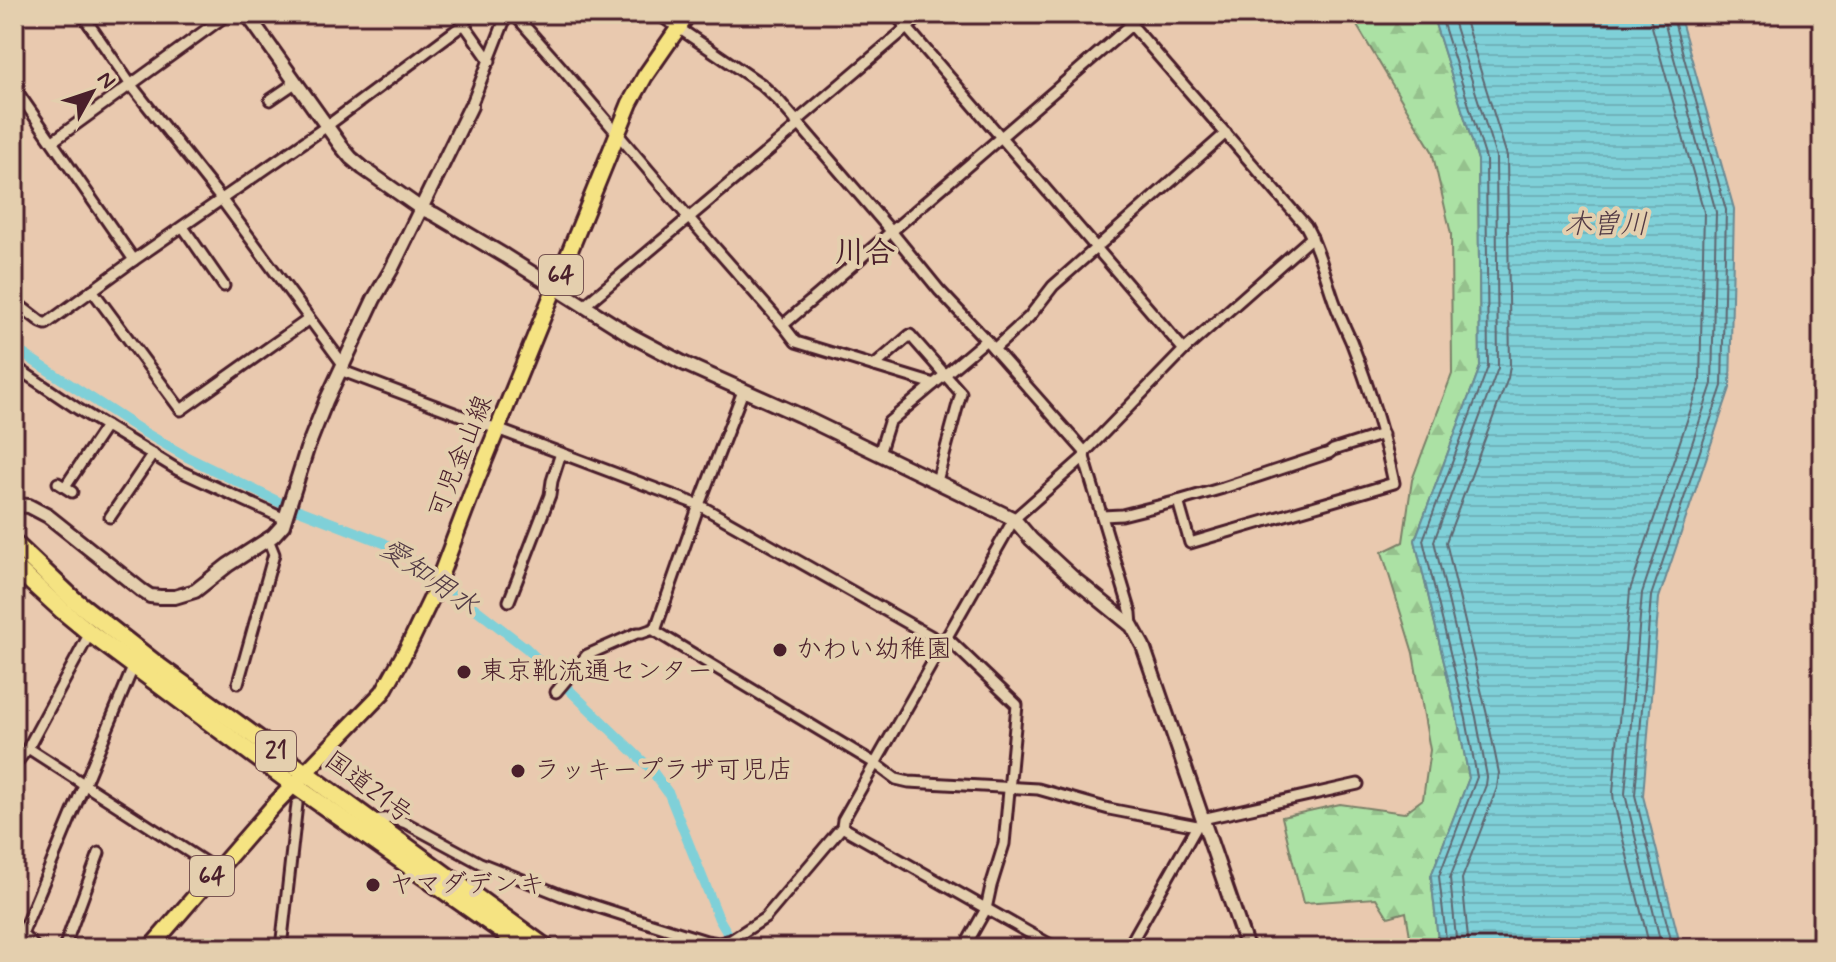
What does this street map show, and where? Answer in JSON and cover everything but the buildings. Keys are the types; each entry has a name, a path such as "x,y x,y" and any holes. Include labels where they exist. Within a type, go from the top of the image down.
{"highway":[{"name":"国道21号","path":"14,543 85,609 161,668 546,948"},
{"name":"国道21号","path":"14,566 90,633 294,785 526,948"}],"main road":[{"name":"可児金山線","path":"150,948 294,785 383,692 433,595 630,103 688,14"}],"street":[{"path":"82,14 131,85 222,200 342,367 699,505 944,640 1017,705 1004,844 986,909 964,948"},
{"path":"53,141 228,14"},
{"path":"247,14 351,158 420,208 632,336 685,364 799,415 1014,519 1072,577 1132,626 1143,646 1201,823 1247,948"},
{"path":"457,14 490,61"},
{"path":"14,505 29,506 48,516 150,596 175,597 195,591 277,533 286,517 307,449 342,367 471,106 507,14"},
{"path":"514,14 796,342 934,384"},
{"path":"658,14 761,84 779,101 939,290 1085,455 1131,613 1132,626"},
{"path":"895,14 1184,350"},
{"path":"584,306 923,14"},
{"path":"1122,14 1306,226 1383,434 1394,483 1190,543 1178,501"},
{"path":"783,325 1002,138 1141,14"},
{"path":"14,301 46,324 327,126 464,24"},
{"path":"270,100 295,83"},
{"path":"14,87 134,260"},
{"path":"994,349 1029,317 1053,286 1226,133"},
{"path":"183,227 224,286"},
{"path":"370,820 392,818 406,823 480,863 561,895 706,941 719,943 731,940 765,918 842,827 843,820 1014,519 1085,455 1184,350 1312,237"},
{"path":"92,290 181,410 309,319"},
{"path":"874,366 910,335 961,393 937,481"},
{"path":"879,454 889,422 986,340"},
{"path":"14,366 178,470 286,517"},
{"path":"743,391 655,631 896,779 909,782 1038,789 1109,809 1201,823 1358,784"},
{"path":"65,487 106,426"},
{"path":"1102,516 1122,515 1178,501 1383,434"},
{"path":"509,601 550,495 561,453"},
{"path":"110,517 153,454"},
{"path":"238,683 274,554 268,539"},
{"path":"556,692 587,655 656,628"},
{"path":"14,766 28,748 90,633"},
{"path":"36,948 18,931 134,665"},
{"path":"28,748 217,870"},
{"path":"281,948 297,804"},
{"path":"1128,948 1201,823"},
{"path":"842,827 1056,948"},
{"path":"64,948 99,853"}],"green space":[{"path":"1350,14 1432,14 1478,160 1480,367 1415,540 1469,778 1431,876 1439,948 1412,948 1406,912 1388,917 1376,898 1303,903 1282,817 1340,804 1404,813 1423,799 1430,750 1413,653 1382,552 1403,542 1412,480 1452,374 1451,234 1432,151"}],"water":[{"name":"木曽川","path":"1432,14 1679,14 1734,209 1730,388 1659,598 1643,796 1681,948 1439,948 1431,876 1469,778 1415,540 1480,367 1478,160"}],"waterway":[{"name":"愛知用水","path":"14,348 187,457 281,503 384,543 407,557 526,648 650,768 669,794 719,919 728,934"}],"place":[{"name":"かわい幼稚園","path":"780,650"},
{"name":"東京靴流通センター","path":"464,672"},
{"name":"ラッキープラザ可児店","path":"518,771"},
{"name":"ヤマダデンキ","path":"373,885"}],"district":[{"name":"川合","path":"865,253"}]}
